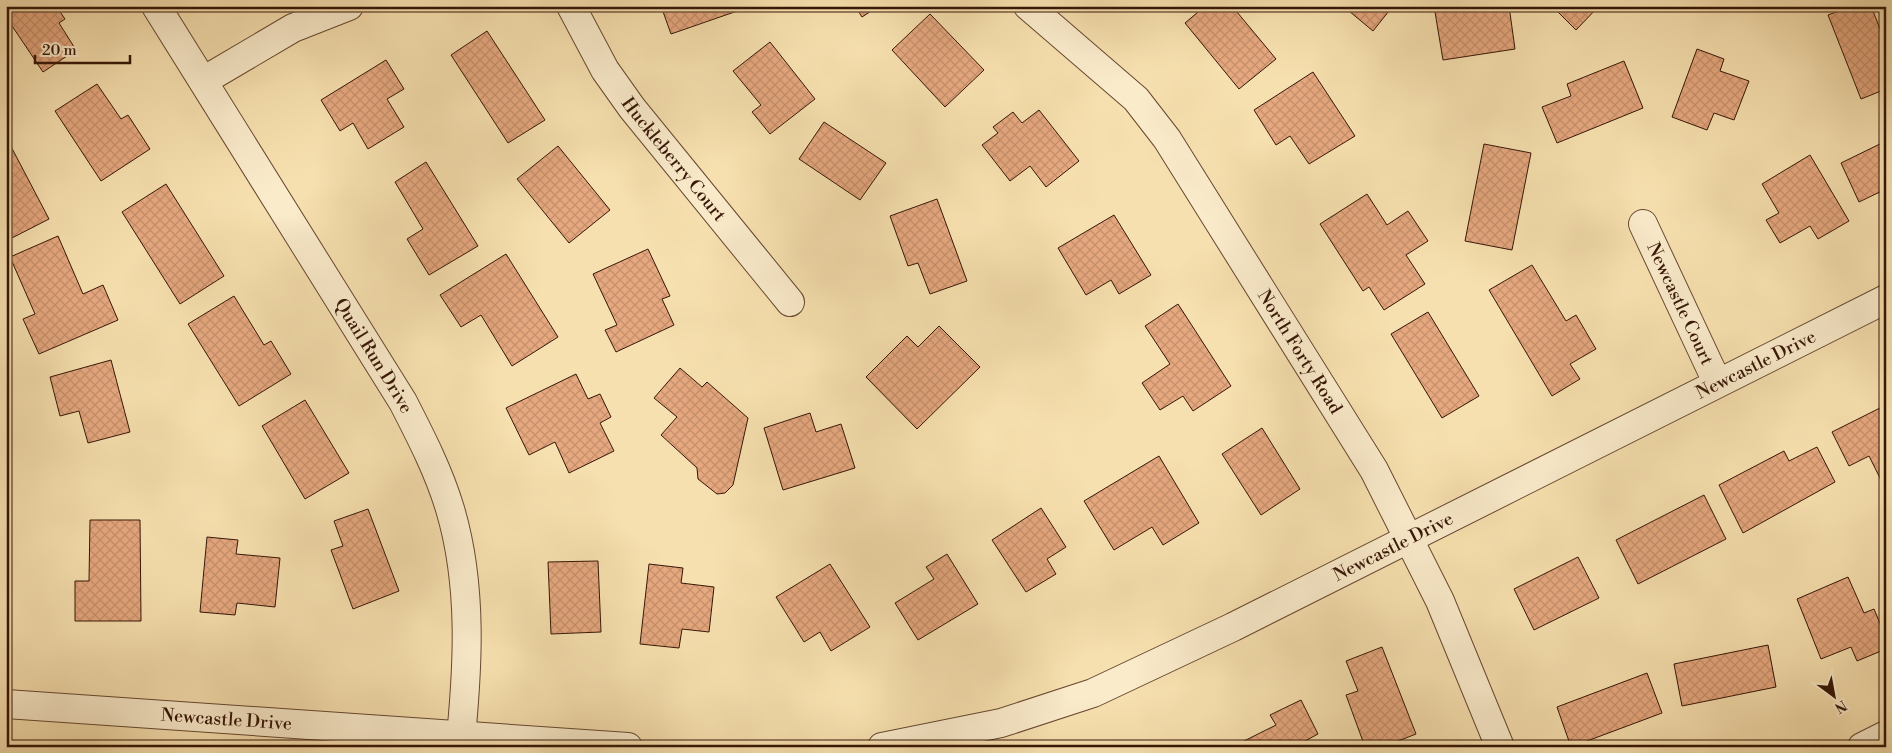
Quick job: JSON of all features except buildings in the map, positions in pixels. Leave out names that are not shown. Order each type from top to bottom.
[{"type":"street","name":"Quail Run Drive","points":[[156,6],[403,402],[430,454],[450,509],[463,564],[468,619],[461,742]]},
{"type":"street","points":[[203,81],[293,28],[349,6]]},
{"type":"street","name":"Huckleberry Court","points":[[571,6],[605,70],[632,108],[790,302]]},
{"type":"street","name":"North Forty Road","points":[[1028,6],[1136,99],[1167,139],[1374,470],[1410,537],[1440,601],[1500,747]]},
{"type":"street","name":"Newcastle Court","points":[[1643,224],[1717,382]]},
{"type":"street","name":"Newcastle Drive","points":[[882,747],[1001,724],[1092,693],[1233,627],[1717,382],[1886,299]]},
{"type":"street","name":"Newcastle Drive","points":[[6,704],[461,742],[628,747]]},
{"type":"street","points":[[1862,747],[1886,736]]}]
